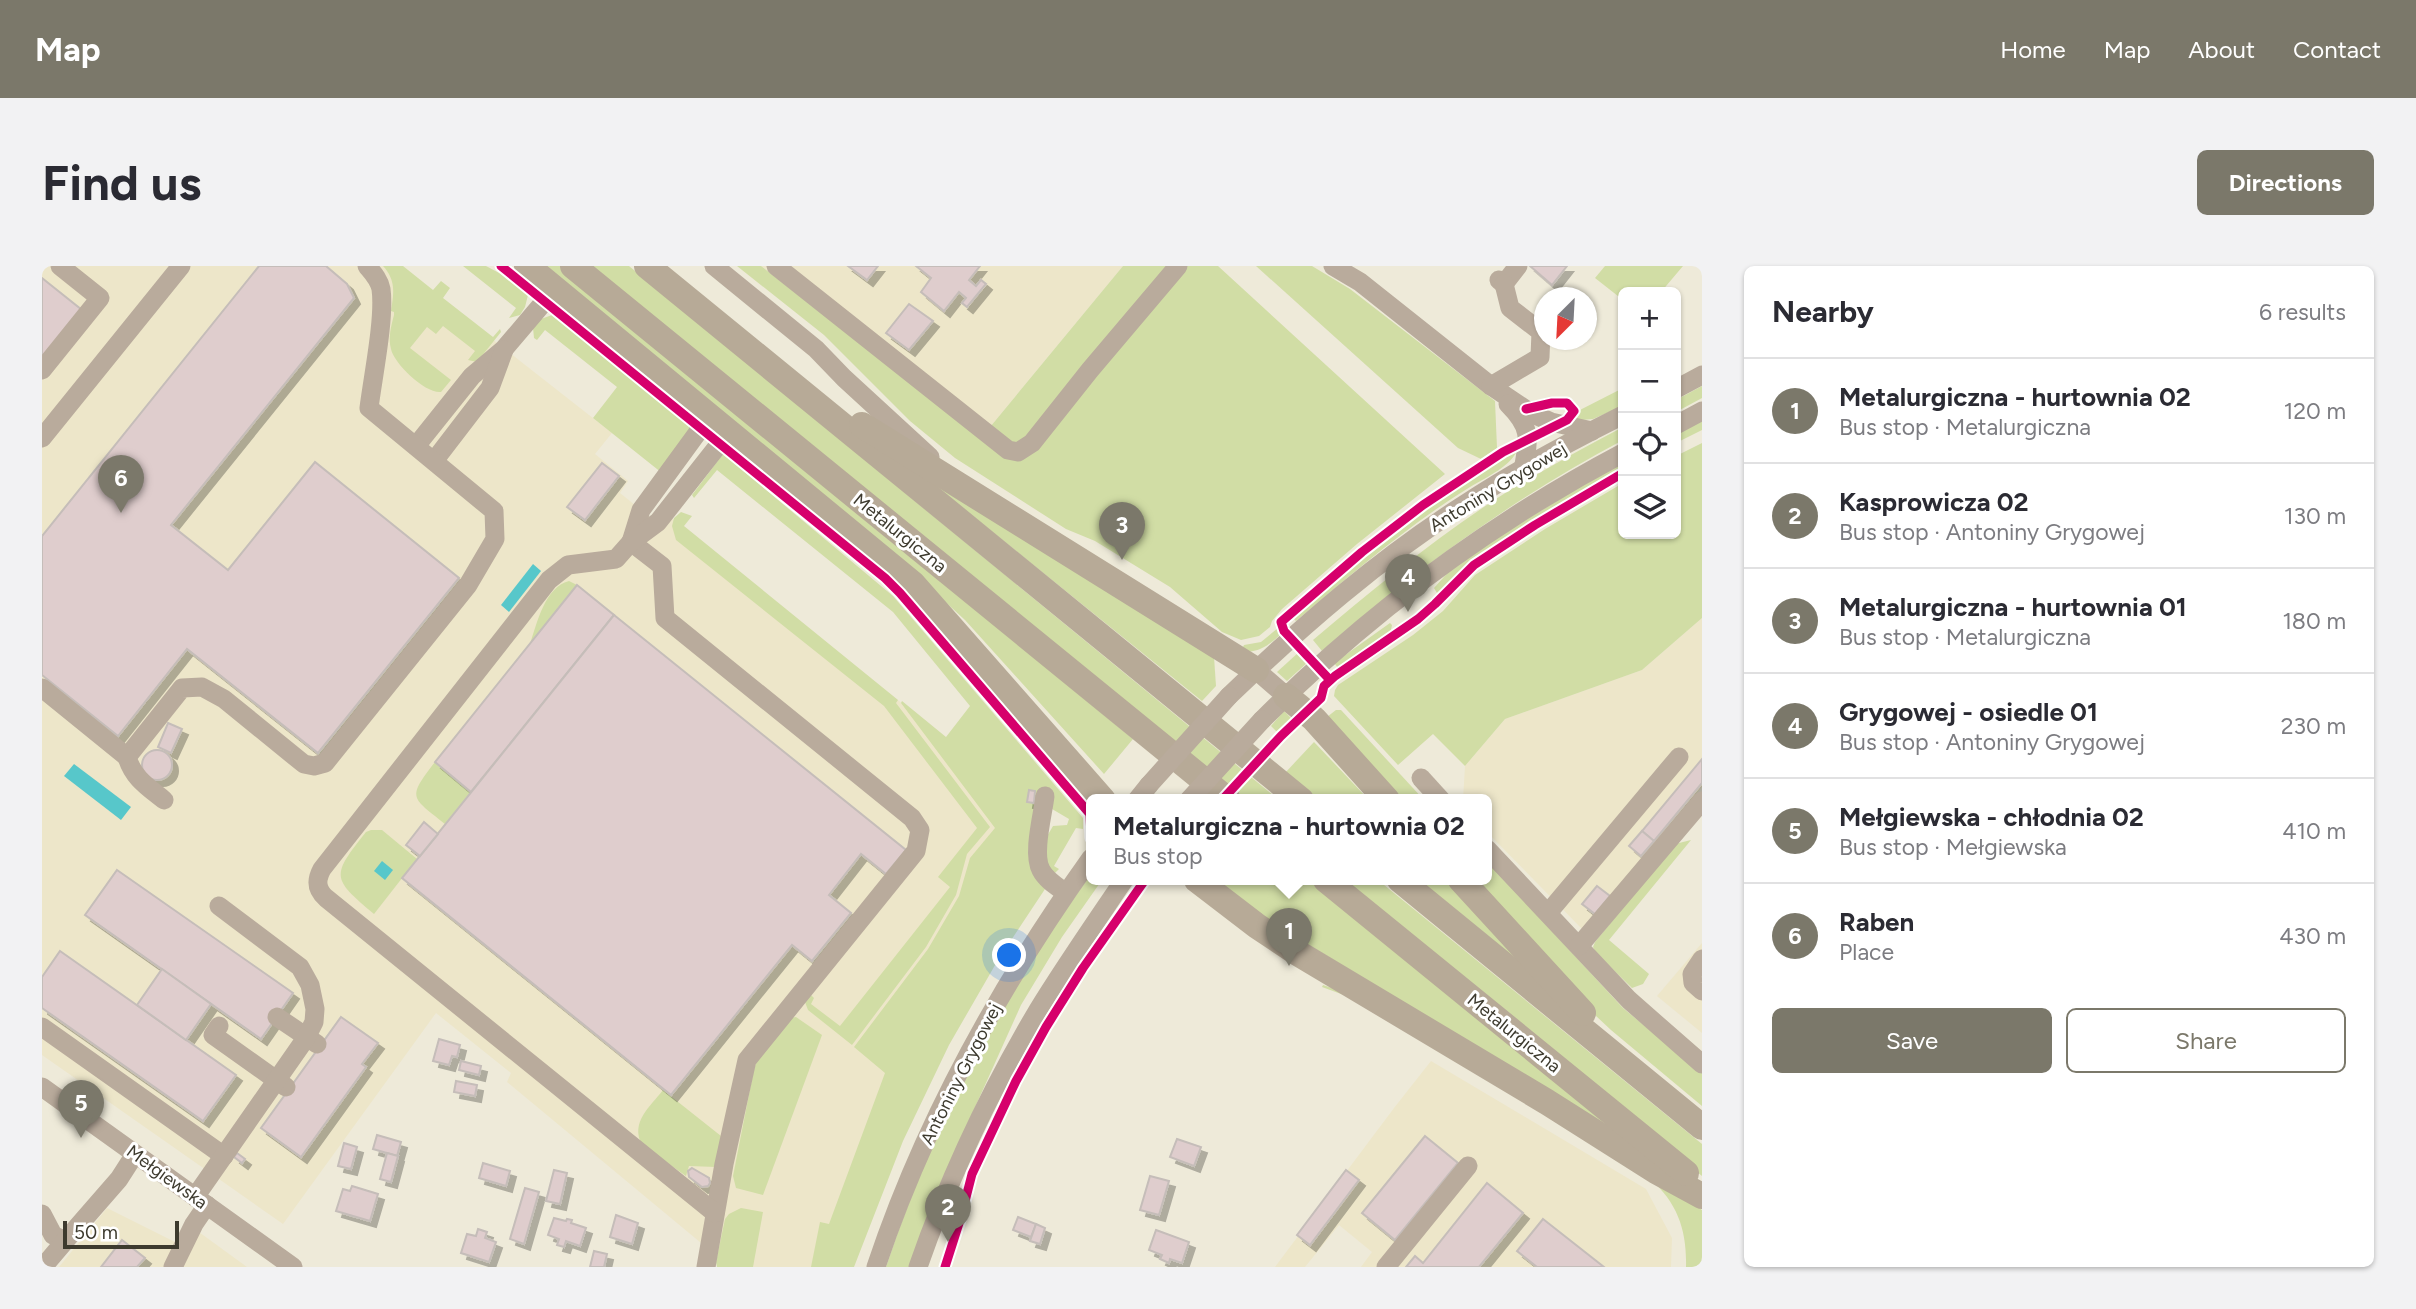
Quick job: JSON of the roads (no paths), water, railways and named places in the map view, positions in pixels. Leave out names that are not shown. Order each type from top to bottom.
[{"type":"main road","points":[[527,266],[914,584],[1098,794]]},
{"type":"main road","name":"Metalurgiczna","points":[[573,266],[1221,794]]},
{"type":"main road","points":[[647,266],[1294,794]]},
{"type":"main road","points":[[791,383],[896,445],[1256,670]]},
{"type":"main road","points":[[1286,696],[1314,719],[1382,794]]},
{"type":"main road","points":[[1204,885],[1296,952],[1547,1102],[1656,1171],[1702,1196]]},
{"type":"main road","name":"Metalurgiczna","points":[[1332,885],[1702,1186]]},
{"type":"main road","points":[[1406,885],[1702,1127]]},
{"type":"main road","points":[[1466,885],[1640,1077]]},
{"type":"street","points":[[42,370],[100,298],[60,266]]},
{"type":"street","points":[[42,438],[181,266]]},
{"type":"street","points":[[127,757],[182,688],[202,687],[224,699],[280,749],[304,764],[314,766],[325,763],[468,585],[495,539],[494,511],[369,408],[381,288],[367,266]]},
{"type":"street","points":[[714,266],[816,349],[922,450],[982,500]]},
{"type":"street","points":[[776,266],[1008,450],[1018,452],[1032,443],[1178,266]]},
{"type":"street","points":[[1333,266],[1360,282],[1491,386],[1531,413],[1551,422],[1592,431]]},
{"type":"street","points":[[1491,386],[1540,357],[1541,332],[1510,308],[1502,282],[1518,266]]},
{"type":"street","points":[[416,446],[472,376],[504,349],[555,289]]},
{"type":"street","points":[[435,461],[490,388],[504,349]]},
{"type":"street","points":[[1681,386],[1702,375]]},
{"type":"street","points":[[1491,386],[1521,416],[1526,426],[1527,450],[1523,470]]},
{"type":"street","points":[[631,542],[641,510],[698,432],[701,409]]},
{"type":"street","points":[[1681,422],[1702,411]]},
{"type":"street","name":"Antoniny Grygowej","points":[[1143,792],[1229,696],[1339,597],[1464,505],[1618,418]]},
{"type":"street","points":[[715,1213],[326,898],[320,892],[317,878],[549,580],[568,565],[616,559],[631,542],[658,522],[717,447],[738,440]]},
{"type":"street","name":"Antoniny Grygowej","points":[[1194,794],[1262,720],[1355,633],[1441,566],[1529,506],[1618,456]]},
{"type":"street","points":[[631,542],[662,566],[665,618],[912,818],[920,830],[916,851],[747,1060],[706,1267]]},
{"type":"street","points":[[1256,670],[1286,696]]},
{"type":"street","points":[[42,688],[127,757],[131,770],[138,779],[164,800]]},
{"type":"street","points":[[1548,914],[1679,757]]},
{"type":"street","points":[[1421,778],[1436,794]]},
{"type":"street","points":[[1045,796],[1037,857],[1040,869],[1047,878],[1066,893]]},
{"type":"street","points":[[1578,946],[1702,801]]},
{"type":"street","points":[[1492,854],[1629,1000],[1702,1064]]},
{"type":"street","name":"Antoniny Grygowej","points":[[876,1267],[906,1189],[951,1088],[1001,995],[1086,865]]},
{"type":"street","points":[[918,1267],[952,1182],[1009,1062],[1052,989],[1121,885]]},
{"type":"street","points":[[173,1267],[194,1224],[201,1201],[224,1156],[282,1085],[312,1041],[315,1009],[310,985],[300,967],[219,906]]},
{"type":"street","points":[[1702,959],[1692,974],[1693,983],[1702,991]]},
{"type":"street","points":[[277,1017],[312,1041]]},
{"type":"street","points":[[219,1026],[213,1035],[282,1085]]},
{"type":"street","points":[[42,1027],[224,1156]]},
{"type":"street","name":"Mełgiewska","points":[[42,1087],[293,1267]]},
{"type":"street","points":[[43,1267],[119,1179],[135,1154]]},
{"type":"street","points":[[1386,1267],[1468,1166]]},
{"type":"street","points":[[42,1214],[53,1235],[65,1241]]},
{"type":"water","points":[[533,564],[541,571],[509,612],[501,605]]},
{"type":"water","points":[[74,764],[131,807],[121,820],[64,776]]},
{"type":"water","points":[[382,861],[393,870],[385,880],[374,871]]},
{"type":"place","name":"Raben","points":[[121,513]]},
{"type":"place","name":"Metalurgiczna - hurtownia 01","points":[[1122,560]]},
{"type":"place","name":"Grygowej - osiedle 01","points":[[1408,612]]},
{"type":"place","name":"Metalurgiczna - hurtownia 02","points":[[1289,966]]},
{"type":"place","name":"Mełgiewska - chłodnia 02","points":[[81,1138]]},
{"type":"place","name":"Kasprowicza 02","points":[[948,1242]]}]
